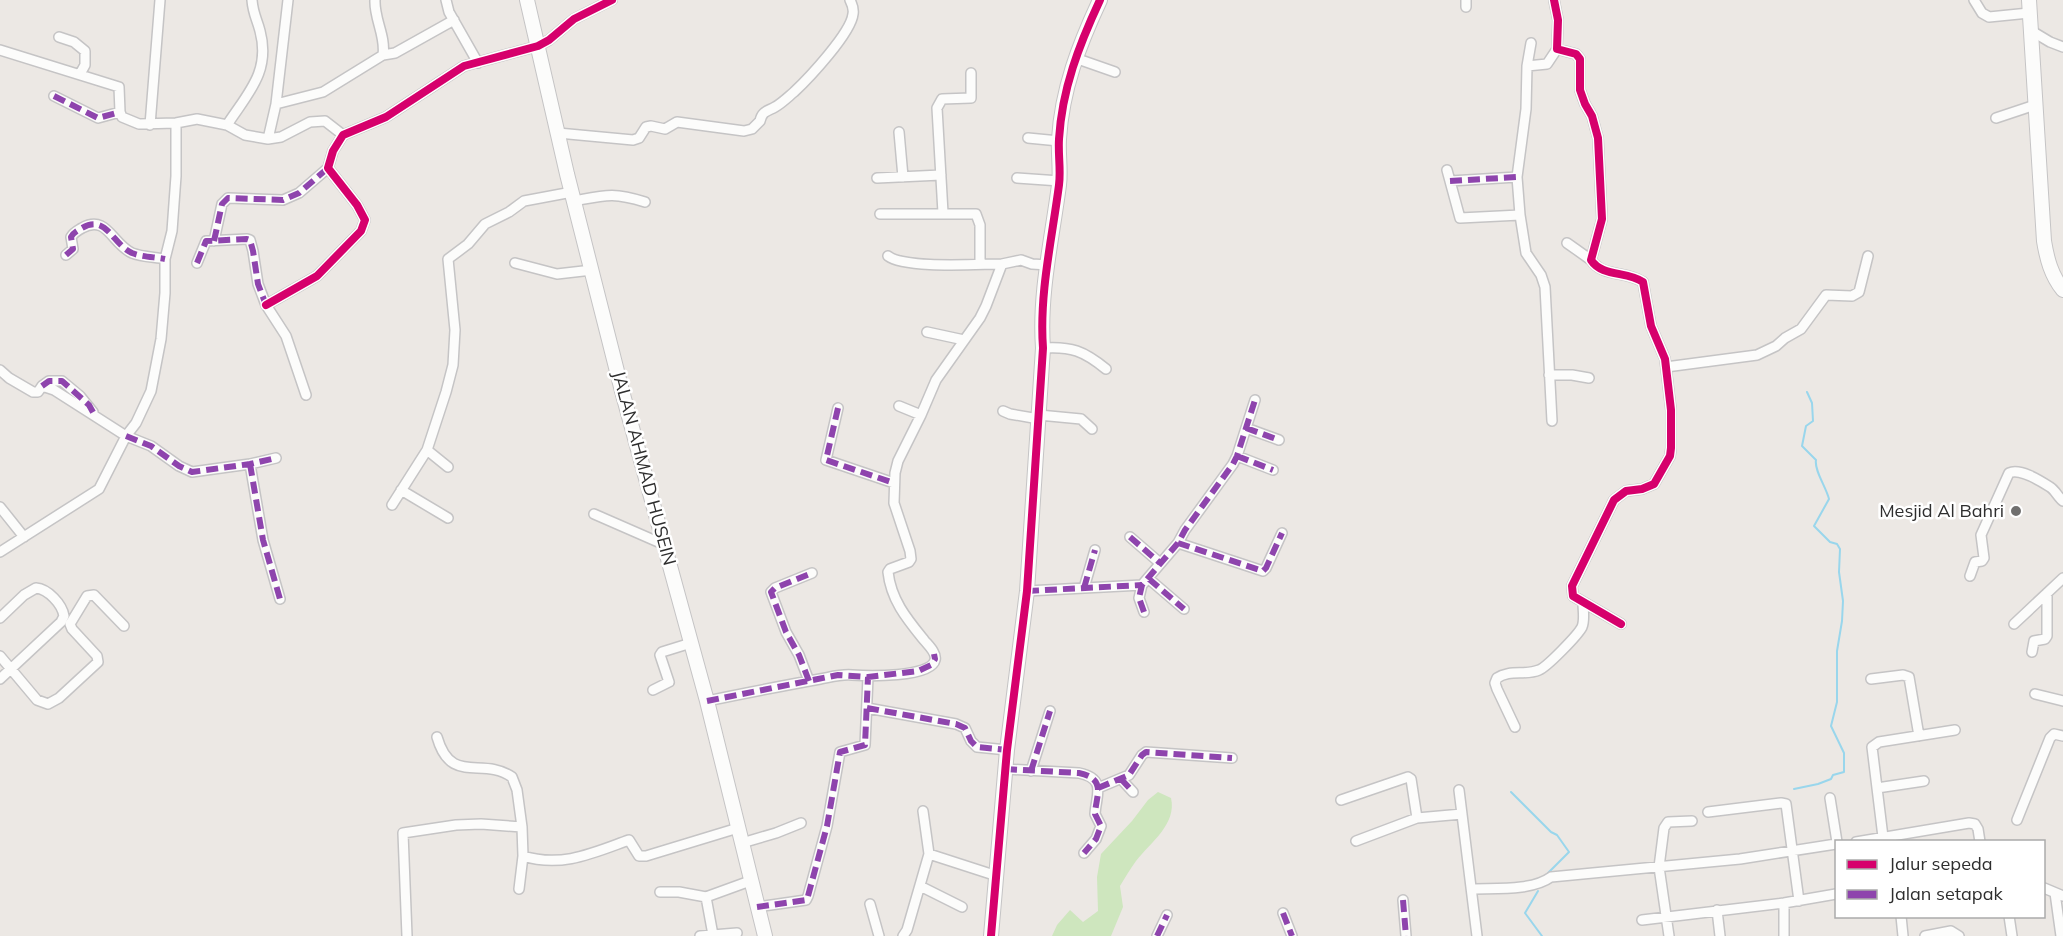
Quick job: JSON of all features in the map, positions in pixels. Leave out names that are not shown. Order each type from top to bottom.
[{"type":"street","points":[[150,125],[160,0]]},
{"type":"street","points":[[227,125],[259,77],[263,54],[260,32],[253,14],[252,0]]},
{"type":"street","points":[[268,139],[276,104],[288,0]]},
{"type":"street","points":[[375,0],[385,46],[383,55]]},
{"type":"street","points":[[446,0],[454,20],[478,63]]},
{"type":"street","name":"JALAN AHMAD HUSEIN","points":[[527,0],[628,414],[707,701],[765,936]]},
{"type":"street","points":[[214,241],[222,204],[228,198],[283,200],[299,193],[328,168],[333,151],[344,135],[386,117],[464,66],[538,46],[549,40],[574,19],[612,0]]},
{"type":"street","points":[[558,133],[634,140],[639,138],[646,127],[665,129],[677,122],[744,131],[752,129],[760,122],[760,117],[766,110],[774,108],[795,91],[820,65],[851,21],[853,14],[850,0]]},
{"type":"street","points":[[991,936],[1005,769],[1027,591],[1043,348],[1042,308],[1060,182],[1059,141],[1064,95],[1075,58],[1100,0]]},
{"type":"street","points":[[1527,66],[1546,64],[1557,49],[1558,20],[1554,0]]},
{"type":"street","points":[[1974,0],[1982,13],[1989,17],[2010,16],[2029,7],[2044,241],[2047,259],[2060,283]]},
{"type":"street","points":[[276,104],[323,92],[383,55],[395,53],[454,20]]},
{"type":"street","points":[[2030,30],[2049,42],[2063,47]]},
{"type":"street","points":[[59,37],[74,42],[85,51],[85,65],[80,74]]},
{"type":"street","points":[[1531,43],[1527,66],[1526,109],[1517,177],[1526,253],[1541,275],[1545,287],[1552,421]]},
{"type":"street","points":[[1557,49],[1574,53],[1580,59],[1580,90],[1592,116],[1598,138],[1602,219],[1591,260]]},
{"type":"street","points":[[0,50],[119,87],[120,112],[122,117],[129,121],[150,125],[176,123],[197,118],[227,125],[245,135],[268,139],[281,137],[318,120],[326,120],[344,135]]},
{"type":"street","points":[[1075,58],[1115,72]]},
{"type":"street","points":[[943,213],[937,108],[942,99],[971,98],[971,73]]},
{"type":"street","points":[[54,96],[98,118],[120,112]]},
{"type":"street","points":[[1996,118],[2035,105]]},
{"type":"street","points":[[0,552],[99,489],[151,391],[161,339],[165,259],[172,231],[176,123]]},
{"type":"street","points":[[899,132],[903,177]]},
{"type":"street","points":[[1028,138],[1059,141]]},
{"type":"street","points":[[266,305],[317,276],[361,231],[364,220],[361,213],[328,168]]},
{"type":"street","points":[[1447,170],[1461,219],[1520,215]]},
{"type":"street","points":[[877,178],[941,175]]},
{"type":"street","points":[[1450,181],[1517,177]]},
{"type":"street","points":[[1017,178],[1060,182]]},
{"type":"street","points":[[392,505],[427,450],[453,365],[455,330],[448,259],[468,243],[485,224],[509,212],[524,201],[620,194],[645,202]]},
{"type":"street","points":[[880,214],[972,213],[978,216],[980,225],[980,264]]},
{"type":"street","points":[[66,255],[73,249],[71,237],[74,233],[94,223],[102,225],[121,247],[131,252],[165,259]]},
{"type":"street","points":[[197,263],[205,242],[250,240],[258,284],[266,305],[286,336],[306,394]]},
{"type":"street","points":[[1568,243],[1603,270],[1635,277],[1642,282],[1651,326],[1665,359],[1671,410],[1670,456],[1654,484],[1642,489],[1626,491],[1614,500],[1572,586],[1573,596],[1621,624]]},
{"type":"street","points":[[888,256],[895,261],[940,264],[1002,264],[1021,260],[1048,265]]},
{"type":"street","points":[[1666,367],[1757,355],[1776,346],[1801,329],[1826,295],[1852,296],[1859,292],[1868,256]]},
{"type":"street","points":[[515,263],[556,274],[592,270]]},
{"type":"street","points":[[707,701],[838,675],[868,677],[918,671],[931,665],[935,659],[931,648],[903,614],[889,582],[888,572],[911,559],[910,550],[895,510],[894,483],[898,461],[936,380],[986,306],[1002,264]]},
{"type":"street","points":[[927,332],[964,340]]},
{"type":"street","points":[[1043,348],[1063,347],[1078,351],[1106,369]]},
{"type":"street","points":[[0,370],[33,392],[38,392],[42,386],[54,390],[126,436],[151,446],[179,466],[192,472],[276,458]]},
{"type":"street","points":[[1549,375],[1589,378]]},
{"type":"street","points":[[1144,612],[1139,598],[1146,582],[1178,543],[1237,456],[1255,400]]},
{"type":"street","points":[[899,406],[921,414]]},
{"type":"street","points":[[838,408],[826,460],[894,483]]},
{"type":"street","points":[[1003,411],[1010,414],[1039,417],[1081,419],[1092,429]]},
{"type":"street","points":[[1246,428],[1279,440]]},
{"type":"street","points":[[427,450],[448,466]]},
{"type":"street","points":[[1237,456],[1273,470]]},
{"type":"street","points":[[250,464],[263,540],[280,598]]},
{"type":"street","points":[[1970,576],[1975,562],[1982,561],[1984,558],[1981,535],[2008,473],[2018,471],[2037,480],[2051,488],[2063,501]]},
{"type":"street","points":[[401,490],[448,518]]},
{"type":"street","points":[[0,507],[24,537]]},
{"type":"street","points":[[594,514],[665,544]]},
{"type":"street","points":[[1178,543],[1263,571],[1282,532]]},
{"type":"street","points":[[1130,537],[1160,563]]},
{"type":"street","points":[[1084,588],[1095,550]]},
{"type":"street","points":[[809,681],[799,655],[786,632],[771,592],[775,588],[812,573]]},
{"type":"street","points":[[2013,624],[2063,578]]},
{"type":"street","points":[[1027,591],[1146,582],[1184,609]]},
{"type":"street","points":[[0,618],[24,595],[36,588],[44,590],[63,612],[61,622],[0,679]]},
{"type":"street","points":[[2032,652],[2034,641],[2045,639],[2047,636],[2047,593]]},
{"type":"street","points":[[0,656],[37,700],[48,704],[98,662],[97,656],[70,627],[70,621],[87,596],[94,595],[124,626]]},
{"type":"street","points":[[1515,727],[1497,688],[1497,678],[1507,673],[1537,671],[1545,666],[1581,629],[1584,620],[1583,603]]},
{"type":"street","points":[[653,690],[670,680],[661,657],[662,652],[691,643]]},
{"type":"street","points":[[1871,679],[1903,675],[1909,677],[1919,736]]},
{"type":"street","points":[[757,907],[806,900],[827,826],[839,756],[843,750],[865,745],[868,677]]},
{"type":"street","points":[[2035,694],[2063,701]]},
{"type":"street","points":[[867,708],[956,724],[965,728],[971,741],[977,747],[1007,750]]},
{"type":"street","points":[[1031,771],[1050,711]]},
{"type":"street","points":[[1884,837],[1872,751],[1874,744],[1955,730]]},
{"type":"street","points":[[2017,820],[2050,738],[2054,734],[2063,736]]},
{"type":"street","points":[[437,737],[442,753],[451,763],[493,770],[512,777],[517,790],[522,827],[523,856],[519,889]]},
{"type":"street","points":[[1098,788],[1129,775],[1146,752],[1232,758]]},
{"type":"street","points":[[1005,769],[1088,775],[1095,781],[1099,800],[1095,812],[1100,822],[1100,832],[1084,853]]},
{"type":"street","points":[[1341,800],[1408,777],[1411,779],[1418,818]]},
{"type":"street","points":[[1121,779],[1133,792]]},
{"type":"street","points":[[1877,788],[1924,781]]},
{"type":"street","points":[[1459,790],[1477,936]]},
{"type":"street","points":[[1830,798],[1837,840]]},
{"type":"street","points":[[1708,812],[1784,803],[1789,816],[1799,901]]},
{"type":"street","points":[[903,936],[929,854],[923,811]]},
{"type":"street","points":[[1356,841],[1418,818],[1462,814]]},
{"type":"street","points":[[1669,936],[1659,867],[1665,824],[1673,821],[1692,821]]},
{"type":"street","points":[[742,843],[801,823]]},
{"type":"street","points":[[1867,840],[1969,823],[1975,824],[1980,840]]},
{"type":"street","points":[[407,936],[403,833],[456,825],[522,827]]},
{"type":"street","points":[[523,856],[543,862],[557,861],[595,853],[629,840],[639,856],[738,828]]},
{"type":"street","points":[[1472,889],[1528,886],[1543,884],[1551,877],[1740,859],[1835,843]]},
{"type":"street","points":[[929,854],[997,876]]},
{"type":"street","points":[[660,892],[679,892],[706,897],[750,881]]},
{"type":"street","points":[[920,886],[962,907]]},
{"type":"street","points":[[2045,889],[2059,895],[2061,936]]},
{"type":"street","points":[[1642,920],[1799,901],[1835,894]]},
{"type":"street","points":[[706,897],[713,935]]},
{"type":"street","points":[[1402,900],[1406,936]]},
{"type":"street","points":[[1784,903],[1784,936]]},
{"type":"street","points":[[870,904],[879,936]]},
{"type":"street","points":[[1717,910],[1720,936]]},
{"type":"street","points":[[1283,913],[1292,936]]},
{"type":"street","points":[[1157,936],[1167,915]]},
{"type":"street","points":[[1901,918],[1903,936]]},
{"type":"street","points":[[2008,918],[2012,936]]},
{"type":"street","points":[[1925,936],[1952,931],[1959,936]]},
{"type":"street","points":[[700,936],[737,933]]},
{"type":"green space","points":[[1158,792],[1171,798],[1170,816],[1167,824],[1136,861],[1120,886],[1123,907],[1111,936],[1052,936],[1057,925],[1070,910],[1083,922],[1098,911],[1097,877],[1101,854],[1148,800]]},
{"type":"waterway","points":[[1794,789],[1818,784],[1831,779],[1833,775],[1844,772],[1844,753],[1831,726],[1837,702],[1837,651],[1842,621],[1840,549],[1814,526],[1829,499],[1817,469],[1816,460],[1802,446],[1806,426],[1813,421],[1812,403],[1807,392]]},
{"type":"waterway","points":[[1511,792],[1551,832],[1557,835],[1569,852],[1548,873]]},
{"type":"waterway","points":[[1538,891],[1525,913],[1542,936]]},
{"type":"marked path","points":[[54,96],[98,118],[120,112]]},
{"type":"marked path","points":[[214,241],[222,204],[228,198],[283,200],[299,193],[328,168]]},
{"type":"marked path","points":[[1450,181],[1517,177]]},
{"type":"marked path","points":[[66,255],[73,249],[71,237],[74,233],[82,228],[98,225],[104,227],[125,249],[132,253],[165,259]]},
{"type":"marked path","points":[[197,263],[206,241],[250,240],[258,284],[266,305]]},
{"type":"marked path","points":[[42,386],[49,381],[62,381],[89,405],[94,414]]},
{"type":"marked path","points":[[1144,612],[1139,598],[1142,585],[1178,543],[1233,464],[1255,400]]},
{"type":"marked path","points":[[838,408],[826,460],[894,483]]},
{"type":"marked path","points":[[1246,428],[1279,440]]},
{"type":"marked path","points":[[126,436],[151,446],[179,466],[192,472],[276,458]]},
{"type":"marked path","points":[[1237,456],[1273,470]]},
{"type":"marked path","points":[[250,464],[263,540],[280,599]]},
{"type":"marked path","points":[[1178,543],[1263,571],[1282,533]]},
{"type":"marked path","points":[[1130,537],[1160,563]]},
{"type":"marked path","points":[[1084,588],[1095,550]]},
{"type":"marked path","points":[[809,681],[799,655],[786,632],[771,592],[775,588],[812,573]]},
{"type":"marked path","points":[[1149,579],[1184,609]]},
{"type":"marked path","points":[[1027,591],[1142,585]]},
{"type":"marked path","points":[[707,701],[838,675],[868,677],[918,671],[931,665],[935,659],[934,654]]},
{"type":"marked path","points":[[757,907],[806,900],[808,896],[827,826],[840,752],[865,745],[868,677]]},
{"type":"marked path","points":[[867,708],[956,724],[965,728],[971,741],[977,747],[1007,750]]},
{"type":"marked path","points":[[1031,771],[1050,711]]},
{"type":"marked path","points":[[1098,788],[1129,775],[1146,752],[1232,758]]},
{"type":"marked path","points":[[1005,769],[1079,773],[1093,779],[1098,789],[1095,814],[1101,826],[1096,839],[1084,853]]},
{"type":"marked path","points":[[1121,779],[1133,792]]},
{"type":"marked path","points":[[1403,900],[1406,936]]},
{"type":"marked path","points":[[1283,913],[1292,936]]},
{"type":"marked path","points":[[1157,936],[1167,915]]},
{"type":"cycle path","points":[[266,305],[317,276],[361,231],[365,220],[357,205],[328,168],[333,151],[343,135],[386,117],[464,66],[538,46],[549,40],[574,19],[612,0]]},
{"type":"cycle path","points":[[991,936],[1007,750],[1027,591],[1043,348],[1043,307],[1059,185],[1061,121],[1073,68],[1100,0]]},
{"type":"cycle path","points":[[1554,0],[1558,20],[1557,49],[1576,54],[1580,59],[1580,90],[1592,116],[1598,138],[1602,219],[1591,260],[1608,272],[1630,276],[1643,282],[1651,326],[1665,359],[1671,410],[1670,456],[1654,484],[1642,489],[1626,491],[1614,500],[1572,586],[1573,596],[1621,624]]},
{"type":"place","name":"Mesjid Al Bahri","points":[[2016,511]]}]
